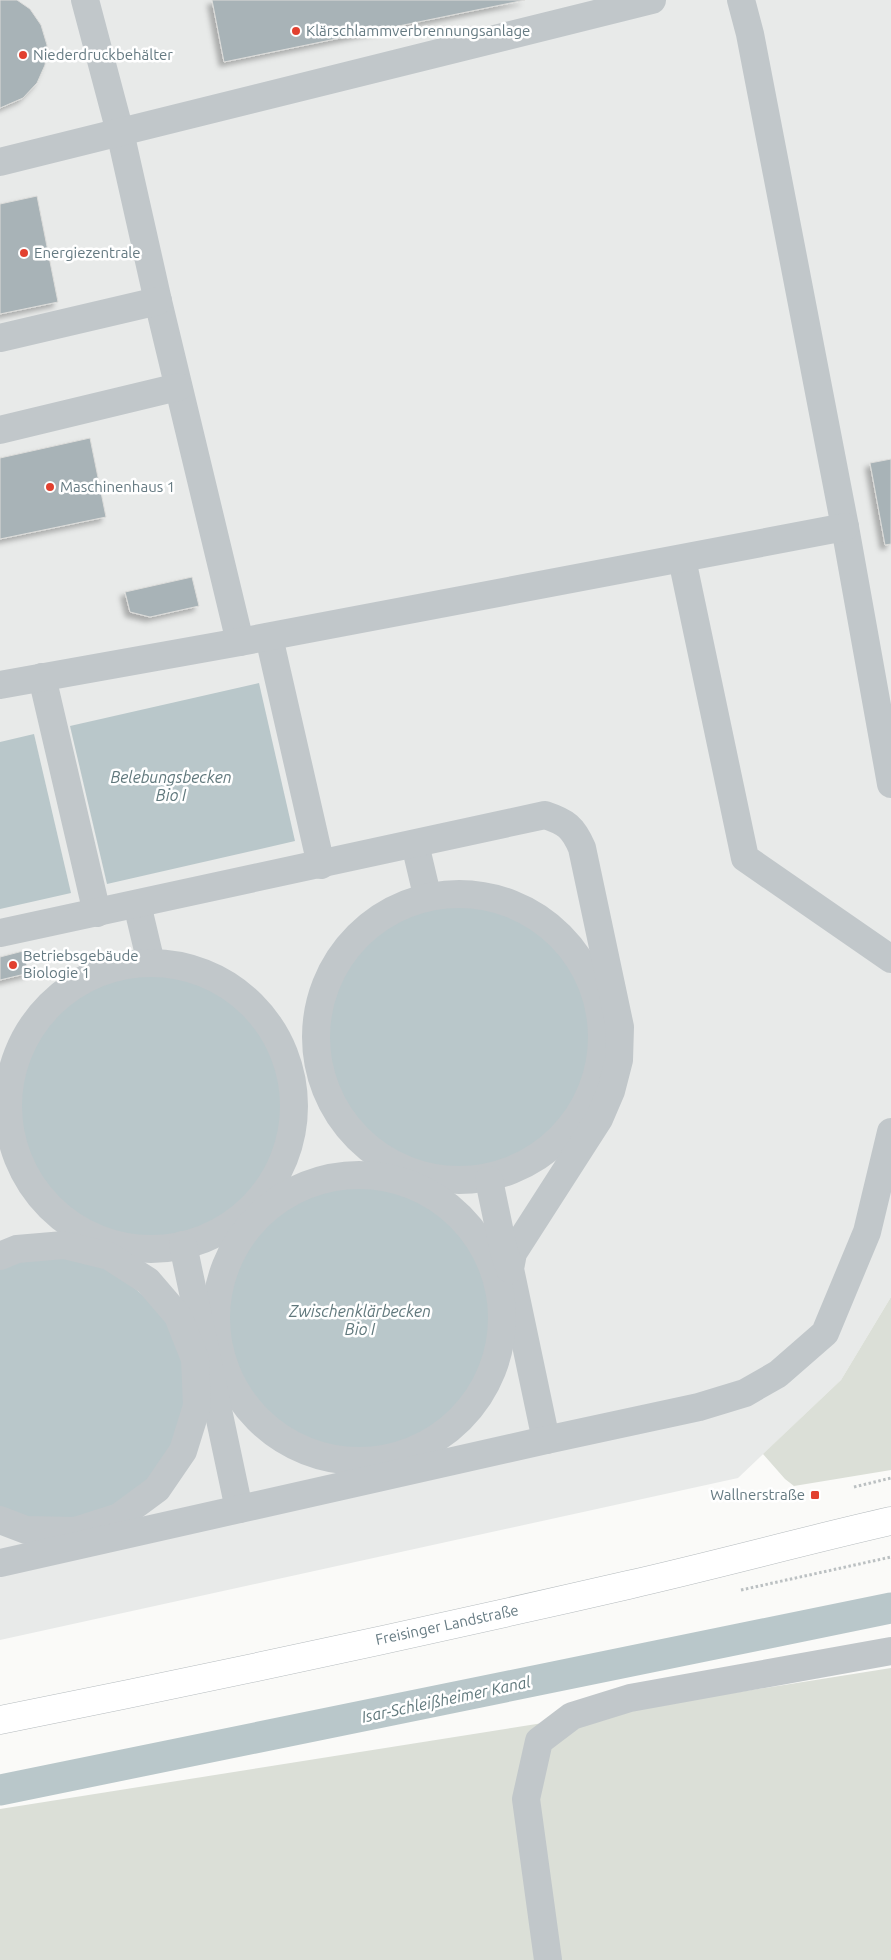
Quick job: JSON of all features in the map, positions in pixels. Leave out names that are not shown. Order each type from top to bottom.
[{"type":"main road","name":"Freisinger Landstraße","points":[[0,1720],[526,1608],[631,1584],[813,1538],[891,1521]]},
{"type":"lane","points":[[84,0],[120,132],[178,387],[240,642]]},
{"type":"lane","points":[[0,162],[652,0]]},
{"type":"lane","points":[[741,0],[754,52],[845,527],[891,784]]},
{"type":"lane","points":[[0,338],[158,301]]},
{"type":"lane","points":[[0,430],[178,387]]},
{"type":"lane","points":[[0,684],[240,642],[845,527]]},
{"type":"lane","points":[[682,559],[745,858],[891,959]]},
{"type":"lane","points":[[269,636],[321,865]]},
{"type":"lane","points":[[42,677],[97,913]]},
{"type":"lane","points":[[0,933],[545,815],[563,820],[577,835],[582,848],[600,1008],[601,1058],[587,1103],[560,1138],[524,1167],[489,1180],[482,1182],[434,1182],[358,1172],[327,1176],[310,1182],[216,1235],[172,1249],[104,1248],[64,1245],[18,1249],[0,1256]]},
{"type":"lane","points":[[415,844],[427,895]]},
{"type":"lane","points":[[85,1536],[120,1517],[157,1489],[183,1451],[208,1356],[217,1333],[218,1288],[237,1242],[280,1169],[293,1124],[292,1078],[275,1034],[245,998],[206,974],[161,963],[151,963],[114,967],[72,985],[36,1018],[13,1061],[7,1110],[6,1138],[41,1199],[78,1231],[104,1248],[109,1256],[148,1281],[178,1316],[208,1356],[227,1378],[254,1417],[293,1448],[334,1462],[383,1462],[398,1466],[425,1448],[461,1419],[487,1384],[502,1339],[508,1281],[514,1253],[599,1119],[611,1091],[619,1060],[620,1027],[593,958],[549,923],[505,899],[458,892],[427,895],[410,901],[368,925],[336,962],[318,1008],[317,1052],[327,1097],[353,1136],[392,1168],[449,1204],[482,1242],[508,1281]]},
{"type":"lane","points":[[136,904],[151,963]]},
{"type":"lane","points":[[286,1064],[318,1058]]},
{"type":"lane","points":[[0,1563],[85,1536],[239,1509],[398,1466],[546,1440],[700,1407],[745,1393],[778,1374],[825,1333],[867,1232],[891,1132]]},
{"type":"lane","points":[[489,1180],[508,1281],[546,1440]]},
{"type":"lane","points":[[183,1245],[239,1509]]},
{"type":"lane","points":[[0,1520],[26,1530],[75,1531],[85,1536]]},
{"type":"lane","points":[[548,1960],[526,1799],[539,1741],[572,1716],[630,1698],[891,1652]]},
{"type":"path","points":[[854,1487],[891,1478]]},
{"type":"shaded area","points":[[0,0],[891,0],[891,1297],[841,1380],[738,1478],[0,1640]]},
{"type":"shaded area","points":[[891,1297],[891,1470],[794,1486],[785,1479],[763,1454],[841,1380]]},
{"type":"shaded area","points":[[891,1668],[891,1960],[0,1960],[0,1809]]},
{"type":"water","name":"Belebungsbecken Bio I","points":[[259,683],[295,841],[107,884],[70,726]]},
{"type":"water","points":[[34,734],[71,893],[0,909],[0,742]]},
{"type":"water","points":[[446,898],[472,898],[486,900],[511,908],[535,921],[555,938],[572,958],[585,982],[593,1007],[595,1034],[593,1061],[585,1086],[572,1110],[555,1130],[535,1147],[511,1160],[486,1168],[446,1170],[419,1164],[395,1154],[373,1139],[354,1120],[339,1098],[329,1074],[323,1047],[323,1021],[329,994],[339,970],[354,948],[373,929],[395,914],[419,904]]},
{"type":"water","points":[[140,968],[166,968],[180,970],[205,978],[229,991],[249,1008],[266,1028],[279,1052],[287,1077],[289,1104],[287,1131],[279,1156],[266,1180],[249,1200],[229,1217],[205,1230],[180,1238],[140,1240],[113,1234],[89,1224],[67,1209],[48,1190],[33,1168],[23,1144],[17,1117],[17,1091],[23,1064],[33,1040],[48,1018],[67,999],[89,984],[113,974]]},
{"type":"water","name":"Zwischenklärbecken Bio I","points":[[347,1183],[373,1183],[400,1188],[424,1199],[447,1214],[465,1232],[480,1255],[491,1279],[496,1306],[494,1346],[486,1371],[465,1406],[447,1424],[424,1439],[400,1450],[373,1455],[347,1455],[320,1450],[296,1439],[273,1424],[255,1406],[240,1383],[229,1359],[224,1332],[224,1306],[229,1279],[240,1255],[255,1232],[273,1214],[296,1199],[320,1188]]},
{"type":"water","points":[[6,1259],[100,1259],[171,1319],[188,1363],[189,1411],[150,1487],[73,1524],[0,1514],[0,1262]]},
{"type":"building","name":"Niederdruckbehälter","points":[[0,0],[17,0],[30,9],[41,25],[47,45],[45,65],[37,83],[23,98],[0,108]]},
{"type":"building","name":"Klärschlammverbrennungsanlage","points":[[212,0],[525,0],[224,62]]},
{"type":"building","name":"Energiezentrale","points":[[37,196],[58,302],[0,314],[0,204]]},
{"type":"building","name":"Maschinenhaus 1","points":[[90,438],[106,517],[0,539],[0,458]]},
{"type":"building","points":[[891,459],[891,544],[885,545],[870,463]]},
{"type":"building","points":[[192,577],[199,606],[150,617],[130,612],[125,592]]},
{"type":"building","name":"Betriebsgebäude Biologie 1","points":[[23,951],[29,973],[0,980],[0,957]]},
{"type":"waterway","name":"Isar-Schleißheimer Kanal","points":[[0,1790],[891,1608]]},
{"type":"place","name":"Klärschlammverbrennungsanlage","points":[[296,31]]},
{"type":"place","name":"Niederdruckbehälter","points":[[23,55]]},
{"type":"place","name":"Energiezentrale","points":[[24,253]]},
{"type":"place","name":"Maschinenhaus 1","points":[[50,487]]},
{"type":"place","name":"Betriebsgebäude Biologie 1","points":[[13,965]]},
{"type":"place","name":"Wallnerstraße","points":[[815,1495]]}]
